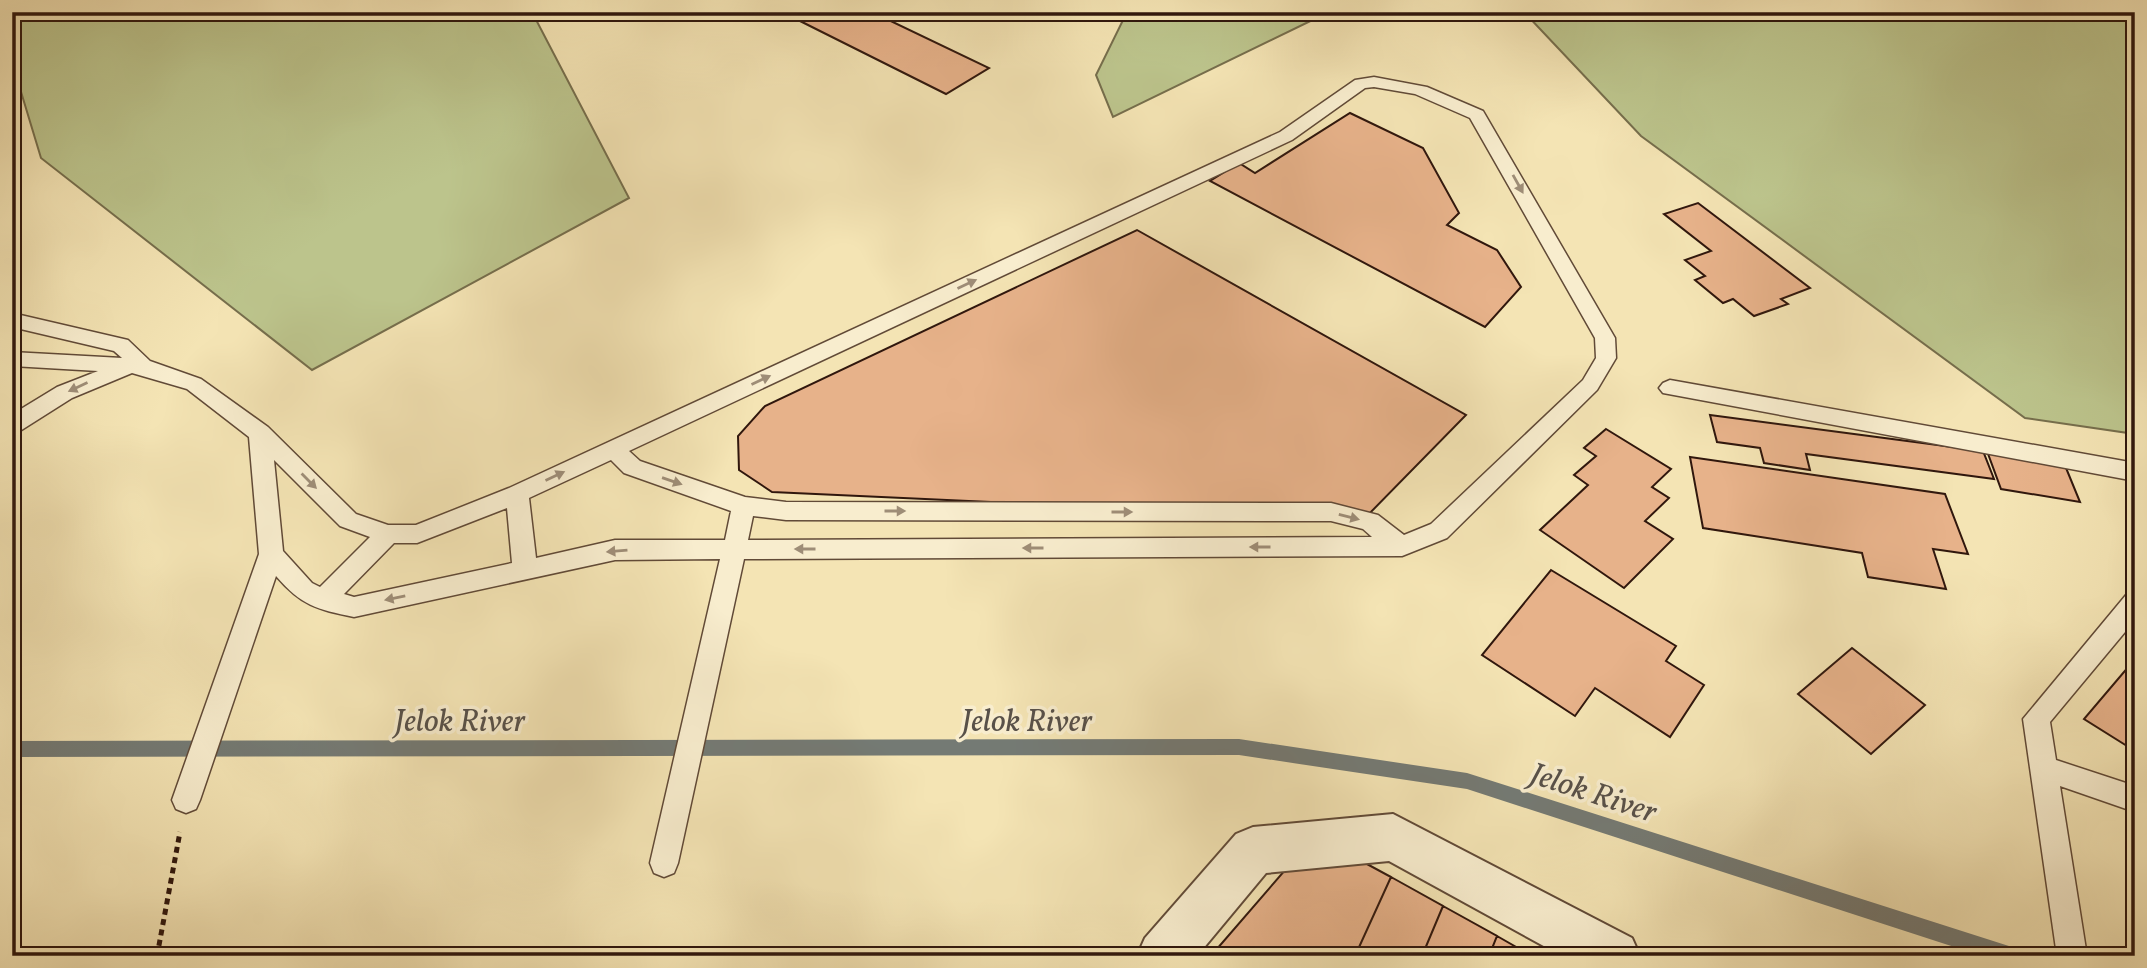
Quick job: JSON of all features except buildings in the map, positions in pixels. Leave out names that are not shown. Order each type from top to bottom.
[{"type":"street","points":[[1163,956],[1252,851],[1393,837],[1614,956]]},
{"type":"lane","points":[[12,359],[143,366],[194,384],[260,433],[348,520],[388,534],[416,534],[517,494],[1286,136],[1361,83],[1375,81],[1392,82],[1465,108],[1485,124],[1605,338],[1606,358],[1590,385],[1439,531],[1402,546],[615,550],[354,607],[323,600],[303,590],[271,554]]},
{"type":"lane","points":[[12,320],[121,345],[143,366]]},
{"type":"lane","points":[[12,428],[60,395],[95,378],[143,366]]},
{"type":"lane","points":[[1670,388],[2135,472]]},
{"type":"lane","points":[[186,800],[271,554],[260,433]]},
{"type":"lane","points":[[613,449],[632,467],[744,506],[800,511],[1331,512],[1370,522],[1402,546]]},
{"type":"lane","points":[[517,494],[525,570]]},
{"type":"lane","points":[[664,863],[744,506]]},
{"type":"lane","points":[[323,600],[388,534]]},
{"type":"lane","points":[[2072,956],[2036,719],[2135,602]]},
{"type":"lane","points":[[2043,768],[2135,799]]},
{"type":"path","points":[[158,956],[186,800]]},
{"type":"green space","points":[[12,12],[532,12],[629,198],[312,370],[41,158],[12,62]]},
{"type":"green space","points":[[1127,12],[1329,12],[1113,117],[1096,75]]},
{"type":"green space","points":[[1524,12],[2135,12],[2135,434],[2025,418],[1641,136]]},
{"type":"waterway","name":"Jelok River","points":[[12,749],[1239,747],[1467,781],[2012,956]]}]
